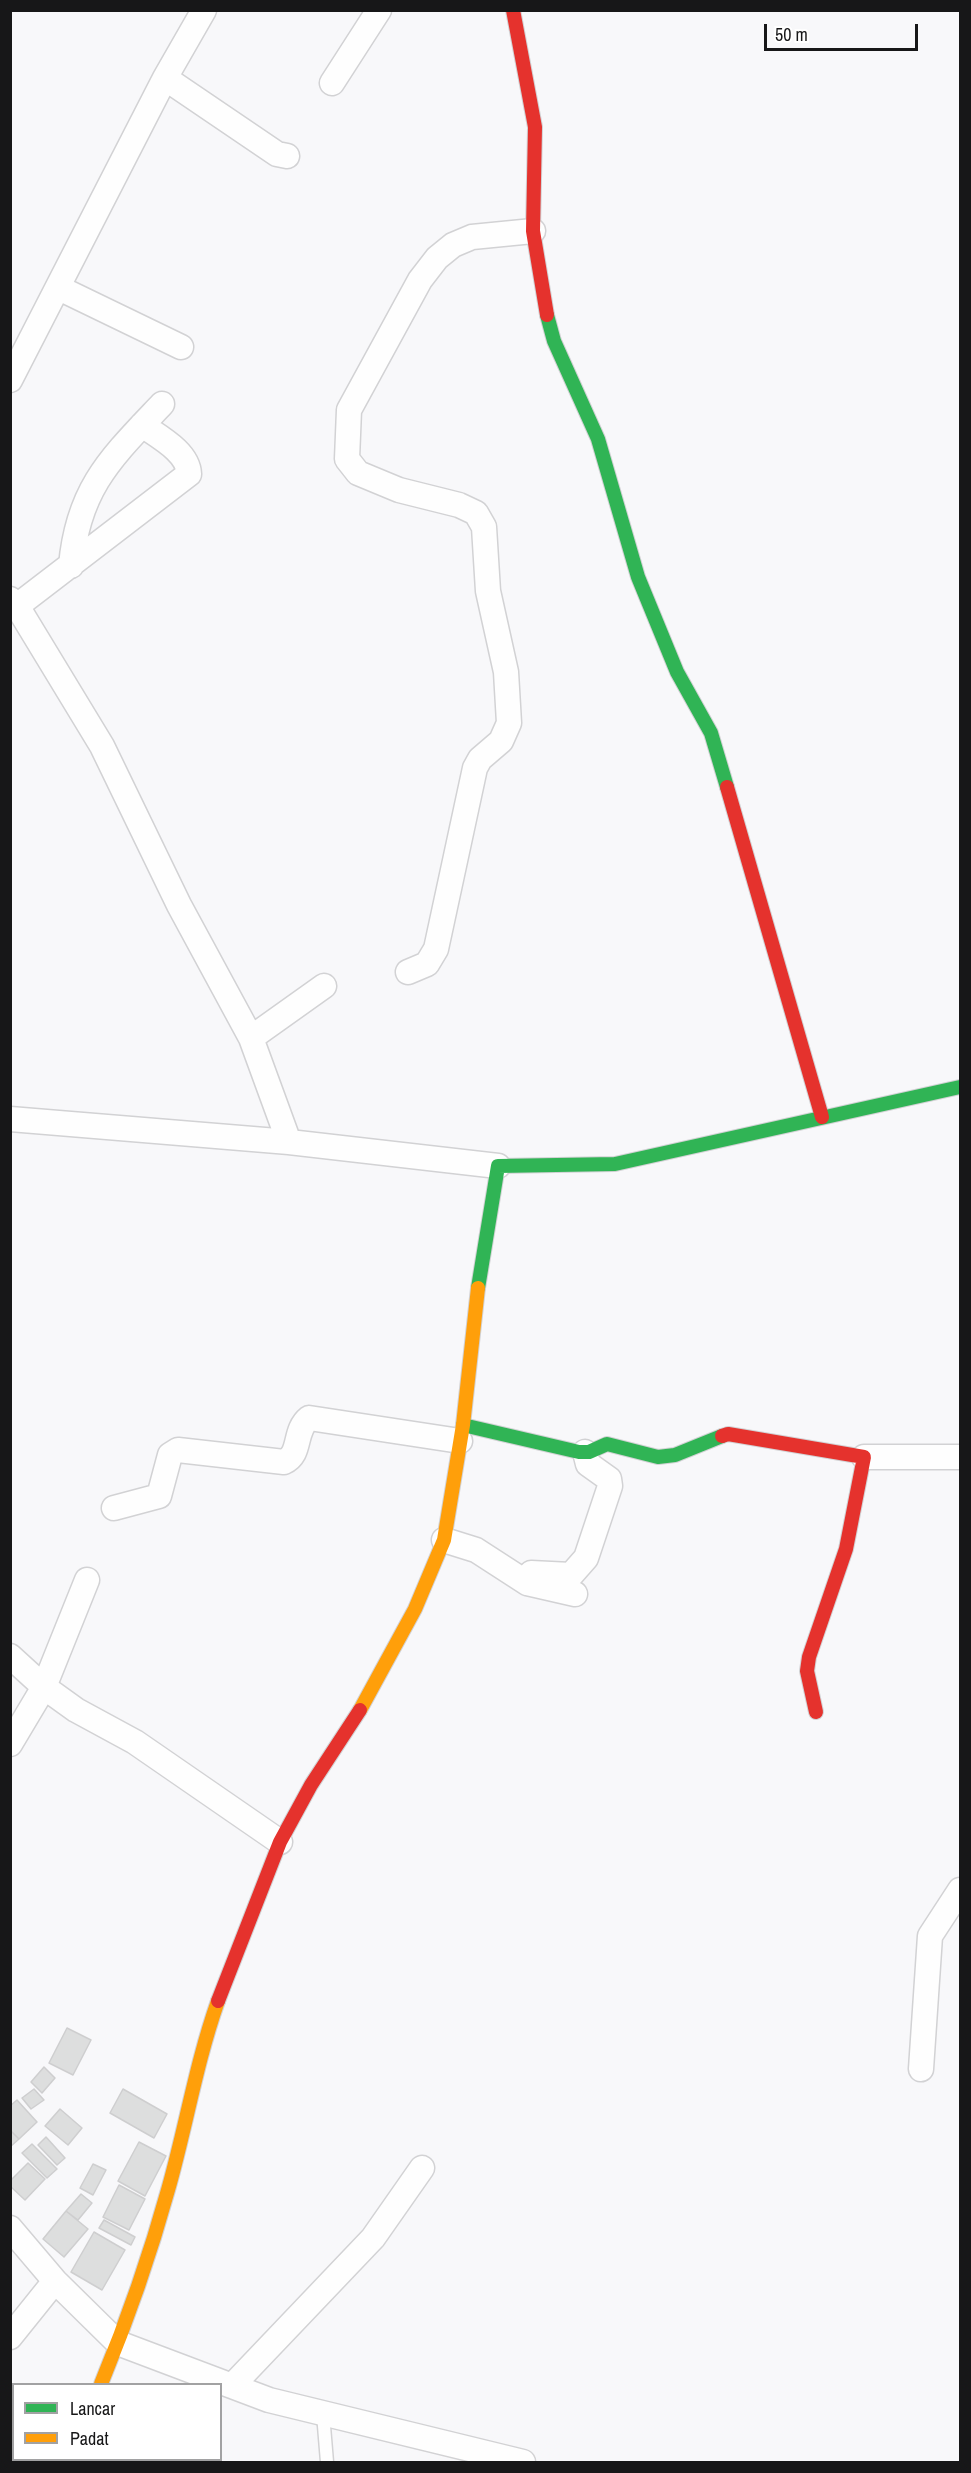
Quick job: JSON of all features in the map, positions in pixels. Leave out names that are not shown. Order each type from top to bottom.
[{"type":"street","points":[[10,380],[165,78],[204,10]]},
{"type":"street","points":[[332,83],[379,10]]},
{"type":"street","points":[[513,10],[535,127],[533,231],[541,289],[554,342],[598,439],[638,577],[677,672],[711,733],[822,1117]]},
{"type":"street","points":[[165,78],[277,154],[287,156]]},
{"type":"street","points":[[408,972],[427,964],[436,949],[475,768],[480,759],[501,741],[509,723],[506,672],[489,591],[484,527],[476,513],[459,506],[399,490],[358,472],[347,459],[349,410],[420,280],[437,258],[453,245],[472,237],[533,231]]},
{"type":"street","points":[[58,288],[181,347]]},
{"type":"street","points":[[71,566],[76,526],[85,500],[108,462],[162,404]]},
{"type":"street","points":[[142,425],[182,456],[187,463],[189,474],[71,566],[14,602],[102,746],[179,905],[251,1038],[289,1142]]},
{"type":"street","points":[[251,1038],[324,986]]},
{"type":"street","points":[[10,1119],[289,1142],[498,1166],[615,1164],[960,1087]]},
{"type":"street","points":[[102,2383],[118,2343],[168,2190],[201,2049],[244,1929],[280,1842],[311,1785],[360,1711],[415,1609],[444,1539],[461,1433],[480,1266],[498,1166]]},
{"type":"street","points":[[114,1508],[159,1496],[170,1455],[178,1450],[284,1462],[290,1459],[295,1451],[299,1428],[309,1418],[461,1433],[585,1452],[607,1444],[658,1457],[675,1455],[728,1434],[864,1457],[960,1457]]},
{"type":"street","points":[[527,1583],[531,1573],[571,1575],[586,1558],[610,1486],[609,1479],[588,1464],[585,1452]]},
{"type":"street","points":[[816,1712],[807,1671],[809,1657],[846,1549],[864,1457]]},
{"type":"street","points":[[444,1539],[476,1550],[527,1583],[575,1594]]},
{"type":"street","points":[[10,1744],[44,1687],[87,1581]]},
{"type":"street","points":[[10,1656],[44,1687],[76,1710],[135,1742],[280,1842]]},
{"type":"street","points":[[921,2069],[930,1936],[960,1890]]},
{"type":"street","points":[[231,2386],[373,2238],[422,2168]]},
{"type":"street","points":[[10,2228],[55,2281],[118,2343],[269,2400],[523,2463]]},
{"type":"street","points":[[10,2337],[55,2281]]},
{"type":"lane","points":[[323,2414],[327,2463]]},
{"type":"building","points":[[67,2028],[91,2040],[73,2075],[49,2063]]},
{"type":"building","points":[[44,2067],[55,2078],[42,2093],[31,2082]]},
{"type":"building","points":[[34,2089],[44,2100],[31,2109],[22,2098]]},
{"type":"building","points":[[123,2089],[167,2114],[154,2138],[110,2113]]},
{"type":"building","points":[[17,2100],[37,2122],[19,2139],[10,2130],[10,2106]]},
{"type":"building","points":[[60,2109],[82,2128],[68,2145],[45,2126]]},
{"type":"building","points":[[10,2130],[19,2139],[10,2147]]},
{"type":"building","points":[[46,2137],[65,2158],[57,2165],[38,2145]]},
{"type":"building","points":[[139,2142],[166,2156],[145,2196],[118,2181]]},
{"type":"building","points":[[32,2144],[57,2169],[47,2178],[22,2153]]},
{"type":"building","points":[[28,2163],[45,2179],[25,2200],[10,2186],[10,2181]]},
{"type":"building","points":[[93,2164],[106,2170],[93,2195],[80,2188]]},
{"type":"building","points":[[119,2185],[145,2199],[129,2230],[103,2217]]},
{"type":"building","points":[[81,2194],[92,2203],[78,2220],[66,2211]]},
{"type":"building","points":[[66,2211],[88,2229],[64,2257],[43,2239]]},
{"type":"building","points":[[104,2220],[135,2237],[131,2245],[99,2228]]},
{"type":"building","points":[[94,2232],[125,2250],[102,2290],[71,2272]]},
{"type":"traffic: fast","points":[[547,315],[554,341],[598,439],[638,577],[677,672],[711,733],[727,787]]},
{"type":"traffic: fast","points":[[478,1288],[498,1166],[615,1164],[960,1087]]},
{"type":"traffic: fast","points":[[463,1425],[579,1452],[589,1452],[607,1444],[658,1457],[675,1455],[722,1436]]},
{"type":"traffic: slow","points":[[360,1710],[415,1609],[444,1540],[463,1425],[478,1288]]},
{"type":"traffic: slow","points":[[101,2383],[154,2239],[203,2048],[218,2001]]},
{"type":"traffic: jam","points":[[513,10],[535,127],[533,231],[547,315]]},
{"type":"traffic: jam","points":[[727,787],[822,1117]]},
{"type":"traffic: jam","points":[[722,1436],[728,1434],[864,1457],[846,1549],[809,1657],[807,1671],[816,1712]]},
{"type":"traffic: jam","points":[[218,2001],[280,1842],[311,1785],[360,1710]]}]
